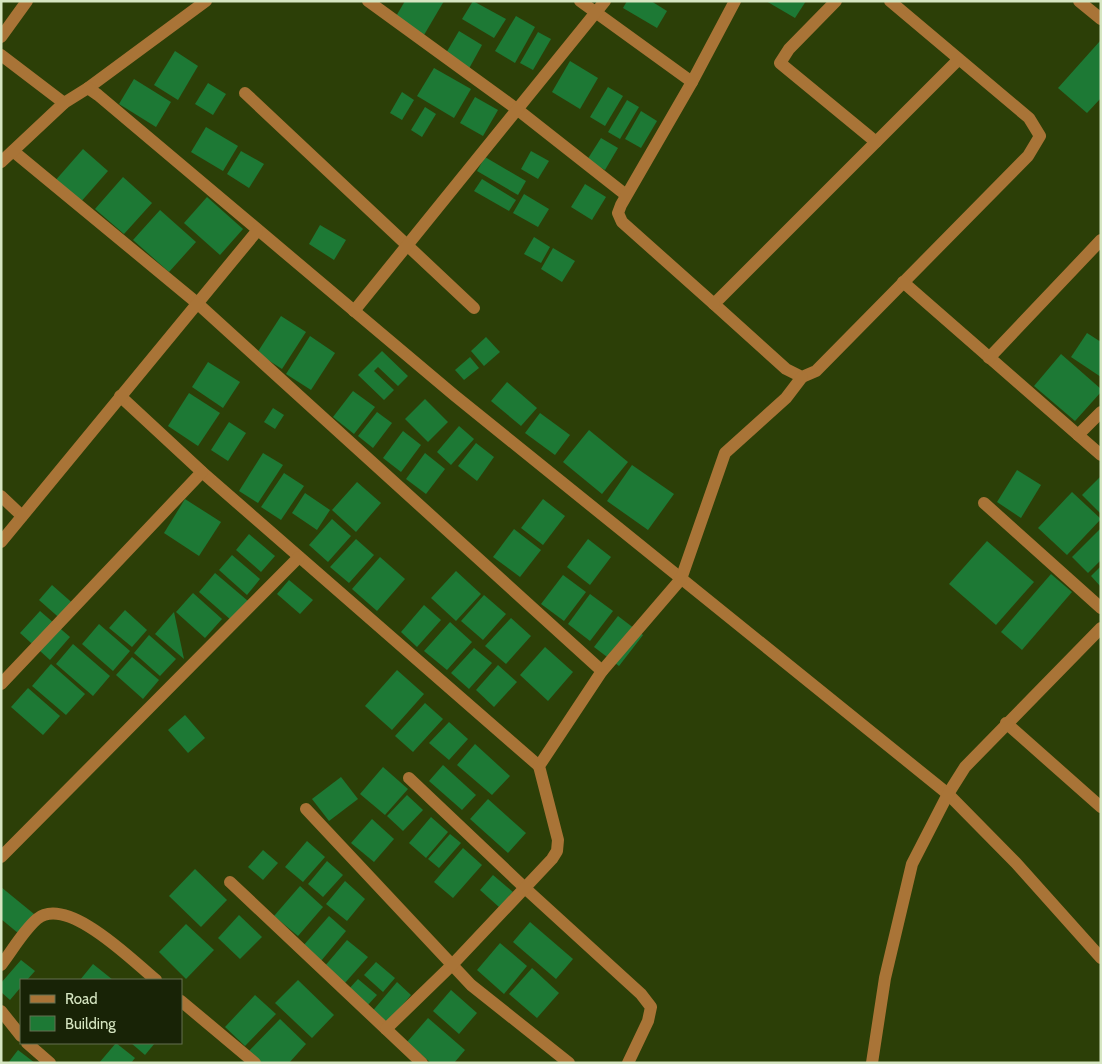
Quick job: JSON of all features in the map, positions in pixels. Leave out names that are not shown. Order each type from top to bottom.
[{"type":"street","points":[[1,37],[27,1]]},
{"type":"street","points":[[1,162],[64,103],[88,88],[206,1]]},
{"type":"street","points":[[368,1],[518,110],[626,195]]},
{"type":"street","points":[[580,1],[692,82]]},
{"type":"street","points":[[354,311],[605,1]]},
{"type":"street","points":[[735,1],[692,82],[626,195],[618,213],[622,222],[786,368],[802,377]]},
{"type":"street","points":[[836,1],[789,49],[780,63],[876,142]]},
{"type":"street","points":[[539,766],[602,671],[681,579],[725,453],[786,398],[802,377],[816,371],[1028,156],[1040,136],[1029,118],[890,1]]},
{"type":"street","points":[[1079,1],[1101,19]]},
{"type":"street","points":[[1,55],[64,103]]},
{"type":"street","points":[[714,304],[959,59]]},
{"type":"street","points":[[88,88],[354,311],[681,579],[948,794],[1016,863],[1101,958]]},
{"type":"street","points":[[245,93],[474,308]]},
{"type":"street","points":[[13,151],[197,303],[602,671]]},
{"type":"street","points":[[1,542],[257,231]]},
{"type":"street","points":[[989,358],[1101,240]]},
{"type":"street","points":[[903,282],[1101,454]]},
{"type":"street","points":[[120,396],[202,472],[539,766],[558,840],[557,851],[526,889],[452,966],[386,1029]]},
{"type":"street","points":[[1078,435],[1101,412]]},
{"type":"street","points":[[1,684],[202,472]]},
{"type":"street","points":[[1,496],[22,516]]},
{"type":"street","points":[[984,503],[1101,608]]},
{"type":"street","points":[[1,857],[299,557]]},
{"type":"street","points":[[872,1063],[885,978],[912,864],[948,794],[965,767],[1101,628]]},
{"type":"street","points":[[1006,723],[1101,807]]},
{"type":"street","points":[[408,778],[652,1007],[628,1063]]},
{"type":"street","points":[[306,808],[452,966],[499,1009],[570,1063]]},
{"type":"street","points":[[230,882],[422,1063]]},
{"type":"street","points":[[1,965],[38,918],[57,914],[77,919],[94,928],[155,979]]},
{"type":"street","points":[[182,1002],[255,1063]]},
{"type":"street","points":[[1,1011],[20,1035]]},
{"type":"street","points":[[28,1044],[50,1063]]},
{"type":"building","points":[[405,1],[444,1],[424,35],[395,18]]},
{"type":"building","points":[[473,1],[506,19],[494,38],[462,19]]},
{"type":"building","points":[[627,1],[651,1],[667,11],[657,28],[623,8]]},
{"type":"building","points":[[766,1],[806,1],[795,18]]},
{"type":"building","points":[[516,16],[535,27],[515,63],[495,51]]},
{"type":"building","points":[[459,31],[482,45],[466,74],[442,60]]},
{"type":"building","points":[[538,32],[551,39],[533,70],[520,63]]},
{"type":"building","points":[[1100,41],[1101,98],[1087,113],[1058,88]]},
{"type":"building","points":[[175,51],[198,66],[178,100],[154,85]]},
{"type":"building","points":[[570,61],[598,78],[580,109],[552,92]]},
{"type":"building","points":[[434,68],[471,89],[454,118],[417,96]]},
{"type":"building","points":[[134,79],[171,102],[156,127],[119,104]]},
{"type":"building","points":[[208,83],[226,94],[213,115],[195,104]]},
{"type":"building","points":[[608,87],[623,96],[605,126],[590,117]]},
{"type":"building","points":[[402,92],[414,100],[402,120],[390,113]]},
{"type":"building","points":[[475,97],[498,110],[483,136],[460,123]]},
{"type":"building","points":[[627,100],[639,107],[620,139],[608,132]]},
{"type":"building","points":[[425,107],[436,114],[422,137],[411,130]]},
{"type":"building","points":[[641,111],[657,121],[641,148],[625,139]]},
{"type":"building","points":[[206,127],[238,146],[223,171],[191,152]]},
{"type":"building","points":[[601,138],[618,148],[605,170],[587,160]]},
{"type":"building","points":[[83,149],[108,171],[79,204],[54,182]]},
{"type":"building","points":[[241,151],[264,164],[249,188],[227,174]]},
{"type":"building","points":[[531,151],[549,161],[538,179],[521,169]]},
{"type":"building","points":[[485,157],[526,181],[518,195],[477,171]]},
{"type":"building","points":[[123,177],[152,203],[124,234],[95,209]]},
{"type":"building","points":[[482,179],[516,200],[509,211],[474,191]]},
{"type":"building","points":[[585,184],[606,197],[592,220],[571,207]]},
{"type":"building","points":[[524,194],[549,209],[538,227],[513,213]]},
{"type":"building","points":[[207,197],[243,229],[220,255],[184,223]]},
{"type":"building","points":[[160,210],[196,242],[169,272],[133,240]]},
{"type":"building","points":[[320,225],[346,240],[334,260],[309,244]]},
{"type":"building","points":[[534,237],[550,247],[541,263],[524,254]]},
{"type":"building","points":[[553,248],[575,261],[562,282],[541,269]]},
{"type":"building","points":[[281,316],[306,332],[282,369],[257,353]]},
{"type":"building","points":[[1087,333],[1101,342],[1101,377],[1071,357]]},
{"type":"building","points":[[310,336],[335,353],[311,390],[286,374]]},
{"type":"building","points":[[486,337],[500,352],[484,366],[471,351]]},
{"type":"building","points":[[382,351],[408,376],[398,386],[378,367],[374,371],[394,390],[384,400],[358,375]]},
{"type":"building","points":[[1061,354],[1101,389],[1101,392],[1075,421],[1034,386]]},
{"type":"building","points":[[470,357],[479,368],[464,380],[455,370]]},
{"type":"building","points":[[208,362],[240,382],[223,408],[192,387]]},
{"type":"building","points":[[507,382],[537,408],[521,426],[491,401]]},
{"type":"building","points":[[353,391],[375,407],[354,434],[333,417]]},
{"type":"building","points":[[189,393],[220,413],[198,446],[168,426]]},
{"type":"building","points":[[425,399],[448,422],[428,442],[405,419]]},
{"type":"building","points":[[273,408],[284,415],[275,429],[264,422]]},
{"type":"building","points":[[377,412],[392,423],[373,448],[358,436]]},
{"type":"building","points":[[540,413],[570,435],[555,455],[525,433]]},
{"type":"building","points":[[229,422],[246,433],[228,461],[211,450]]},
{"type":"building","points":[[459,426],[474,439],[451,465],[437,452]]},
{"type":"building","points":[[589,430],[628,462],[602,494],[563,462]]},
{"type":"building","points":[[403,431],[421,445],[401,472],[383,458]]},
{"type":"building","points":[[476,443],[494,457],[477,481],[458,466]]},
{"type":"building","points":[[263,453],[283,465],[258,503],[239,491]]},
{"type":"building","points":[[425,453],[445,469],[426,494],[406,479]]},
{"type":"building","points":[[632,465],[674,494],[648,530],[607,501]]},
{"type":"building","points":[[1017,470],[1041,485],[1021,518],[997,502]]},
{"type":"building","points":[[284,473],[304,486],[281,520],[261,507]]},
{"type":"building","points":[[1101,476],[1101,514],[1082,495]]},
{"type":"building","points":[[357,482],[381,503],[356,532],[332,510]]},
{"type":"building","points":[[1072,492],[1101,519],[1067,555],[1038,528]]},
{"type":"building","points":[[305,493],[330,510],[317,530],[292,513]]},
{"type":"building","points":[[185,499],[221,522],[199,556],[164,533]]},
{"type":"building","points":[[543,499],[565,516],[543,545],[521,528]]},
{"type":"building","points":[[332,519],[351,536],[328,562],[309,545]]},
{"type":"building","points":[[1101,528],[1101,560],[1088,573],[1072,557]]},
{"type":"building","points":[[514,529],[541,550],[520,577],[493,557]]},
{"type":"building","points":[[249,534],[275,556],[261,572],[236,550]]},
{"type":"building","points":[[356,539],[374,555],[349,583],[330,567]]},
{"type":"building","points":[[588,539],[611,557],[590,585],[567,567]]},
{"type":"building","points":[[987,541],[1034,582],[996,625],[949,584]]},
{"type":"building","points":[[232,555],[260,579],[247,595],[219,570]]},
{"type":"building","points":[[380,557],[405,579],[377,611],[352,589]]},
{"type":"building","points":[[1101,566],[1101,587],[1091,576]]},
{"type":"building","points":[[456,571],[481,594],[456,621],[431,598]]},
{"type":"building","points":[[215,573],[248,601],[231,620],[199,592]]},
{"type":"building","points":[[1051,574],[1072,592],[1022,650],[1001,632]]},
{"type":"building","points":[[563,575],[586,592],[564,621],[541,604]]},
{"type":"building","points":[[289,580],[313,600],[300,614],[277,594]]},
{"type":"building","points":[[52,585],[77,607],[64,622],[39,600]]},
{"type":"building","points":[[193,593],[222,619],[205,638],[176,612]]},
{"type":"building","points":[[590,594],[613,611],[590,641],[568,624]]},
{"type":"building","points":[[484,595],[506,614],[483,640],[461,621]]},
{"type":"building","points":[[424,605],[441,620],[417,647],[401,632]]},
{"type":"building","points":[[125,610],[147,630],[132,647],[109,628]]},
{"type":"building","points":[[40,611],[70,637],[50,660],[20,633]]},
{"type":"building","points":[[174,612],[184,659],[155,634]]},
{"type":"building","points":[[618,616],[643,635],[619,666],[594,647]]},
{"type":"building","points":[[511,618],[531,636],[506,664],[485,646]]},
{"type":"building","points":[[450,622],[472,642],[447,670],[424,651]]},
{"type":"building","points":[[99,624],[130,651],[113,671],[82,644]]},
{"type":"building","points":[[149,635],[176,659],[160,676],[134,653]]},
{"type":"building","points":[[73,644],[110,676],[93,696],[56,664]]},
{"type":"building","points":[[545,647],[573,672],[548,701],[520,675]]},
{"type":"building","points":[[474,648],[492,663],[469,689],[451,673]]},
{"type":"building","points":[[132,657],[159,680],[143,699],[116,675]]},
{"type":"building","points":[[51,664],[85,694],[66,715],[32,686]]},
{"type":"building","points":[[498,665],[517,682],[494,707],[476,690]]},
{"type":"building","points":[[397,670],[424,694],[392,730],[365,706]]},
{"type":"building","points":[[28,688],[60,716],[43,735],[11,707]]},
{"type":"building","points":[[425,703],[443,719],[413,752],[395,736]]},
{"type":"building","points":[[185,715],[205,738],[188,753],[168,730]]},
{"type":"building","points":[[449,722],[468,739],[449,760],[429,743]]},
{"type":"building","points":[[475,744],[510,776],[492,795],[457,765]]},
{"type":"building","points":[[443,765],[476,795],[462,810],[429,781]]},
{"type":"building","points":[[383,767],[408,789],[385,815],[360,794]]},
{"type":"building","points":[[341,777],[358,799],[329,821],[312,799]]},
{"type":"building","points":[[407,795],[423,810],[403,831],[387,816]]},
{"type":"building","points":[[488,799],[526,833],[508,853],[470,819]]},
{"type":"building","points":[[431,817],[448,832],[426,858],[409,843]]},
{"type":"building","points":[[372,819],[394,839],[374,862],[351,843]]},
{"type":"building","points":[[450,834],[461,843],[439,868],[428,859]]},
{"type":"building","points":[[307,841],[325,857],[303,882],[285,867]]},
{"type":"building","points":[[463,848],[482,865],[453,898],[434,882]]},
{"type":"building","points":[[263,850],[278,863],[263,880],[248,867]]},
{"type":"building","points":[[327,861],[343,875],[323,897],[308,884]]},
{"type":"building","points":[[195,869],[227,900],[201,927],[169,896]]},
{"type":"building","points":[[493,875],[513,892],[499,907],[480,890]]},
{"type":"building","points":[[345,881],[365,899],[347,921],[326,904]]},
{"type":"building","points":[[300,886],[323,907],[298,936],[274,916]]},
{"type":"building","points":[[1,887],[34,914],[18,933],[1,919]]},
{"type":"building","points":[[239,915],[262,937],[240,959],[218,938]]},
{"type":"building","points":[[329,916],[346,931],[321,961],[303,946]]},
{"type":"building","points":[[530,922],[573,959],[556,979],[513,942]]},
{"type":"building","points":[[186,924],[214,950],[186,979],[159,952]]},
{"type":"building","points":[[347,940],[368,957],[344,984],[324,967]]},
{"type":"building","points":[[500,943],[527,966],[504,994],[477,970]]},
{"type":"building","points":[[21,960],[35,971],[28,979],[20,979],[20,988],[10,1000],[1,992],[1,983]]},
{"type":"building","points":[[376,962],[395,978],[383,992],[364,975]]},
{"type":"building","points":[[93,964],[112,979],[81,979]]},
{"type":"building","points":[[532,968],[559,993],[537,1018],[509,994]]},
{"type":"building","points":[[358,979],[377,995],[366,1007],[347,991]]},
{"type":"building","points":[[298,980],[334,1015],[312,1038],[275,1003]]},
{"type":"building","points":[[397,982],[411,995],[384,1027],[370,1014]]},
{"type":"building","points":[[451,990],[477,1013],[459,1034],[433,1011]]},
{"type":"building","points":[[255,995],[276,1014],[245,1046],[225,1027]]},
{"type":"building","points":[[428,1018],[465,1050],[454,1063],[431,1063],[407,1042]]},
{"type":"building","points":[[280,1019],[306,1044],[289,1063],[251,1063],[244,1056]]},
{"type":"building","points":[[115,1044],[135,1058],[131,1063],[99,1063]]},
{"type":"building","points":[[132,1044],[154,1044],[145,1055]]},
{"type":"building","points":[[18,1050],[35,1063],[8,1063]]}]
